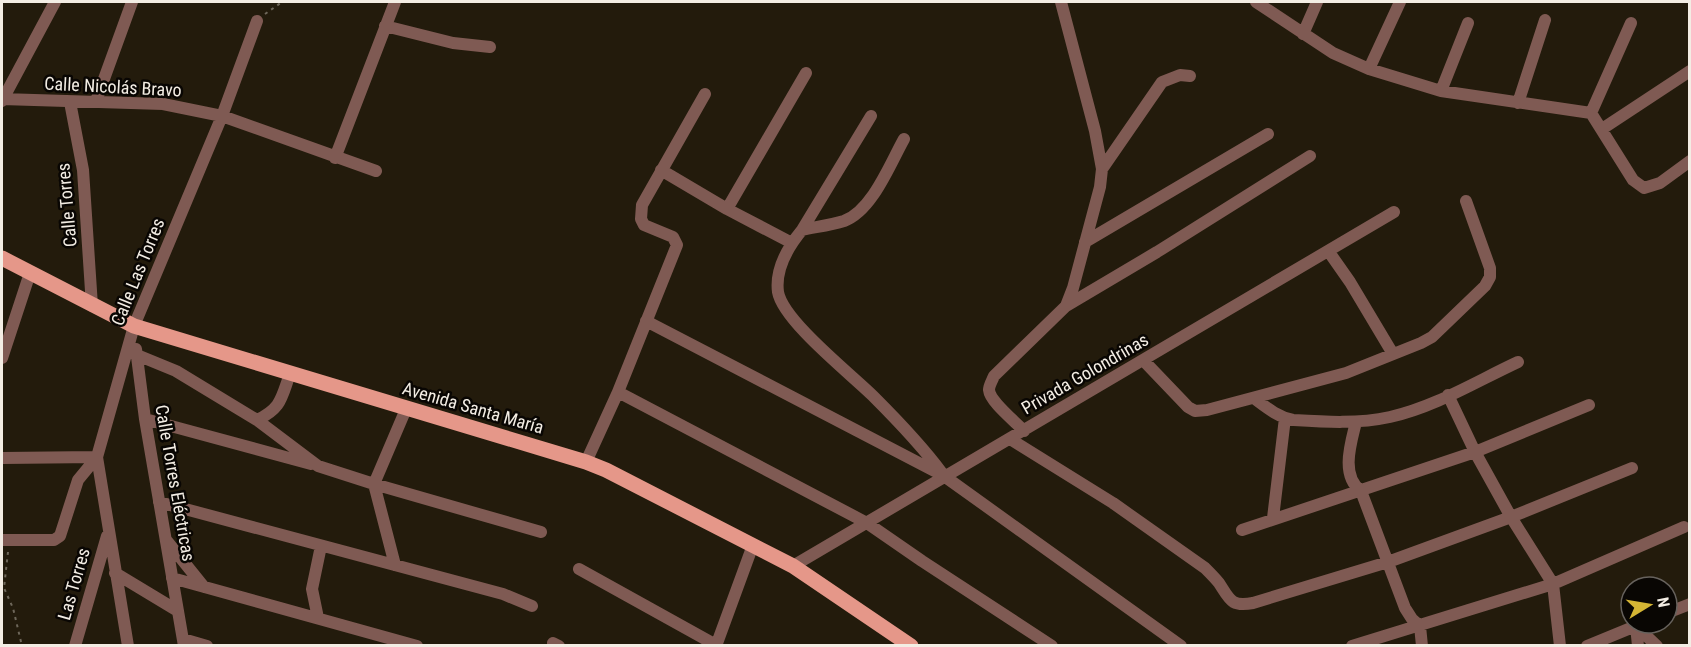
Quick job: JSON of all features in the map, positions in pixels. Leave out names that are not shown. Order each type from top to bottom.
[{"type":"main road","name":"Avenida Santa María","points":[[2,258],[134,326],[586,462],[606,470],[793,566],[911,645]]},
{"type":"street","points":[[2,100],[55,2]]},
{"type":"street","points":[[96,101],[132,2]]},
{"type":"street","points":[[335,158],[395,2]]},
{"type":"street","points":[[1062,2],[1095,131],[1102,169],[1100,187],[1066,306]]},
{"type":"street","points":[[1256,2],[1333,53],[1369,69],[1441,91],[1591,113],[1632,180],[1644,188],[1660,183],[1689,161]]},
{"type":"street","points":[[1303,34],[1317,2]]},
{"type":"street","points":[[1369,69],[1400,2]]},
{"type":"street","points":[[1518,103],[1545,20]]},
{"type":"street","name":"Calle Las Torres","points":[[60,536],[78,480],[97,457],[134,326],[222,116],[256,21]]},
{"type":"street","points":[[1441,91],[1468,23]]},
{"type":"street","points":[[1591,113],[1631,23]]},
{"type":"street","points":[[386,26],[453,43],[490,47]]},
{"type":"street","points":[[1602,129],[1689,71]]},
{"type":"street","points":[[727,209],[806,73]]},
{"type":"street","points":[[1102,169],[1162,82],[1180,75],[1190,76]]},
{"type":"street","points":[[586,462],[618,392],[677,245],[673,237],[644,225],[641,219],[642,205],[705,94]]},
{"type":"street","name":"Calle Nicolás Bravo","points":[[2,100],[163,104],[222,116],[376,171]]},
{"type":"street","name":"Calle Torres","points":[[70,102],[83,171],[92,306]]},
{"type":"street","points":[[871,116],[792,243],[778,276],[778,294],[786,310],[798,325],[873,397],[926,452],[944,476]]},
{"type":"street","points":[[1085,242],[1268,134]]},
{"type":"street","points":[[802,230],[844,221],[858,213],[868,203],[904,139]]},
{"type":"street","points":[[1024,430],[994,401],[990,395],[991,383],[994,376],[1066,306],[1310,156]]},
{"type":"street","points":[[661,170],[727,209],[792,243]]},
{"type":"street","points":[[1144,361],[1188,407],[1195,411],[1207,410],[1346,373],[1432,337],[1485,286],[1490,278],[1490,268],[1466,201]]},
{"type":"street","name":"Privada Golondrinas","points":[[793,566],[1394,212]]},
{"type":"street","points":[[1329,252],[1360,298],[1393,354]]},
{"type":"street","points":[[2,358],[30,273]]},
{"type":"street","points":[[646,321],[944,476],[1180,645]]},
{"type":"street","name":"Calle Torres Eléctricas","points":[[134,326],[145,420],[183,642]]},
{"type":"street","points":[[136,355],[176,371],[257,420],[318,465]]},
{"type":"street","points":[[1255,399],[1286,418],[1356,422],[1405,413],[1518,362]]},
{"type":"street","points":[[257,420],[278,406],[290,374]]},
{"type":"street","points":[[618,392],[867,523],[1052,645]]},
{"type":"street","points":[[1448,395],[1475,452],[1511,517],[1553,584],[1560,645]]},
{"type":"street","points":[[1242,530],[1475,452],[1589,405]]},
{"type":"street","points":[[394,565],[374,484],[406,409]]},
{"type":"street","points":[[1273,518],[1286,418]]},
{"type":"street","points":[[145,420],[318,465],[374,484],[541,532]]},
{"type":"street","points":[[1356,422],[1350,448],[1349,468],[1354,486],[1361,491],[1405,608],[1420,626],[1422,645]]},
{"type":"street","points":[[1010,439],[1113,503],[1205,568],[1218,581],[1230,601],[1240,605],[1388,562],[1511,517],[1632,468]]},
{"type":"street","points":[[2,458],[97,457],[128,645]]},
{"type":"street","points":[[159,502],[502,594],[532,606]]},
{"type":"street","points":[[1354,645],[1553,584],[1684,527]]},
{"type":"street","name":"Las Torres","points":[[75,645],[108,532]]},
{"type":"street","name":"Las Torres","points":[[5,540],[54,540],[60,536]]},
{"type":"street","points":[[165,539],[204,587]]},
{"type":"street","points":[[579,569],[716,645],[753,545]]},
{"type":"street","points":[[318,618],[312,589],[321,546]]},
{"type":"street","points":[[115,573],[178,610]]},
{"type":"street","points":[[172,578],[417,645]]},
{"type":"street","points":[[1587,645],[1619,632]]},
{"type":"street","points":[[183,642],[207,645]]},
{"type":"path","points":[[256,21],[282,2]]},
{"type":"path","points":[[5,540],[4,588],[22,645]]}]
